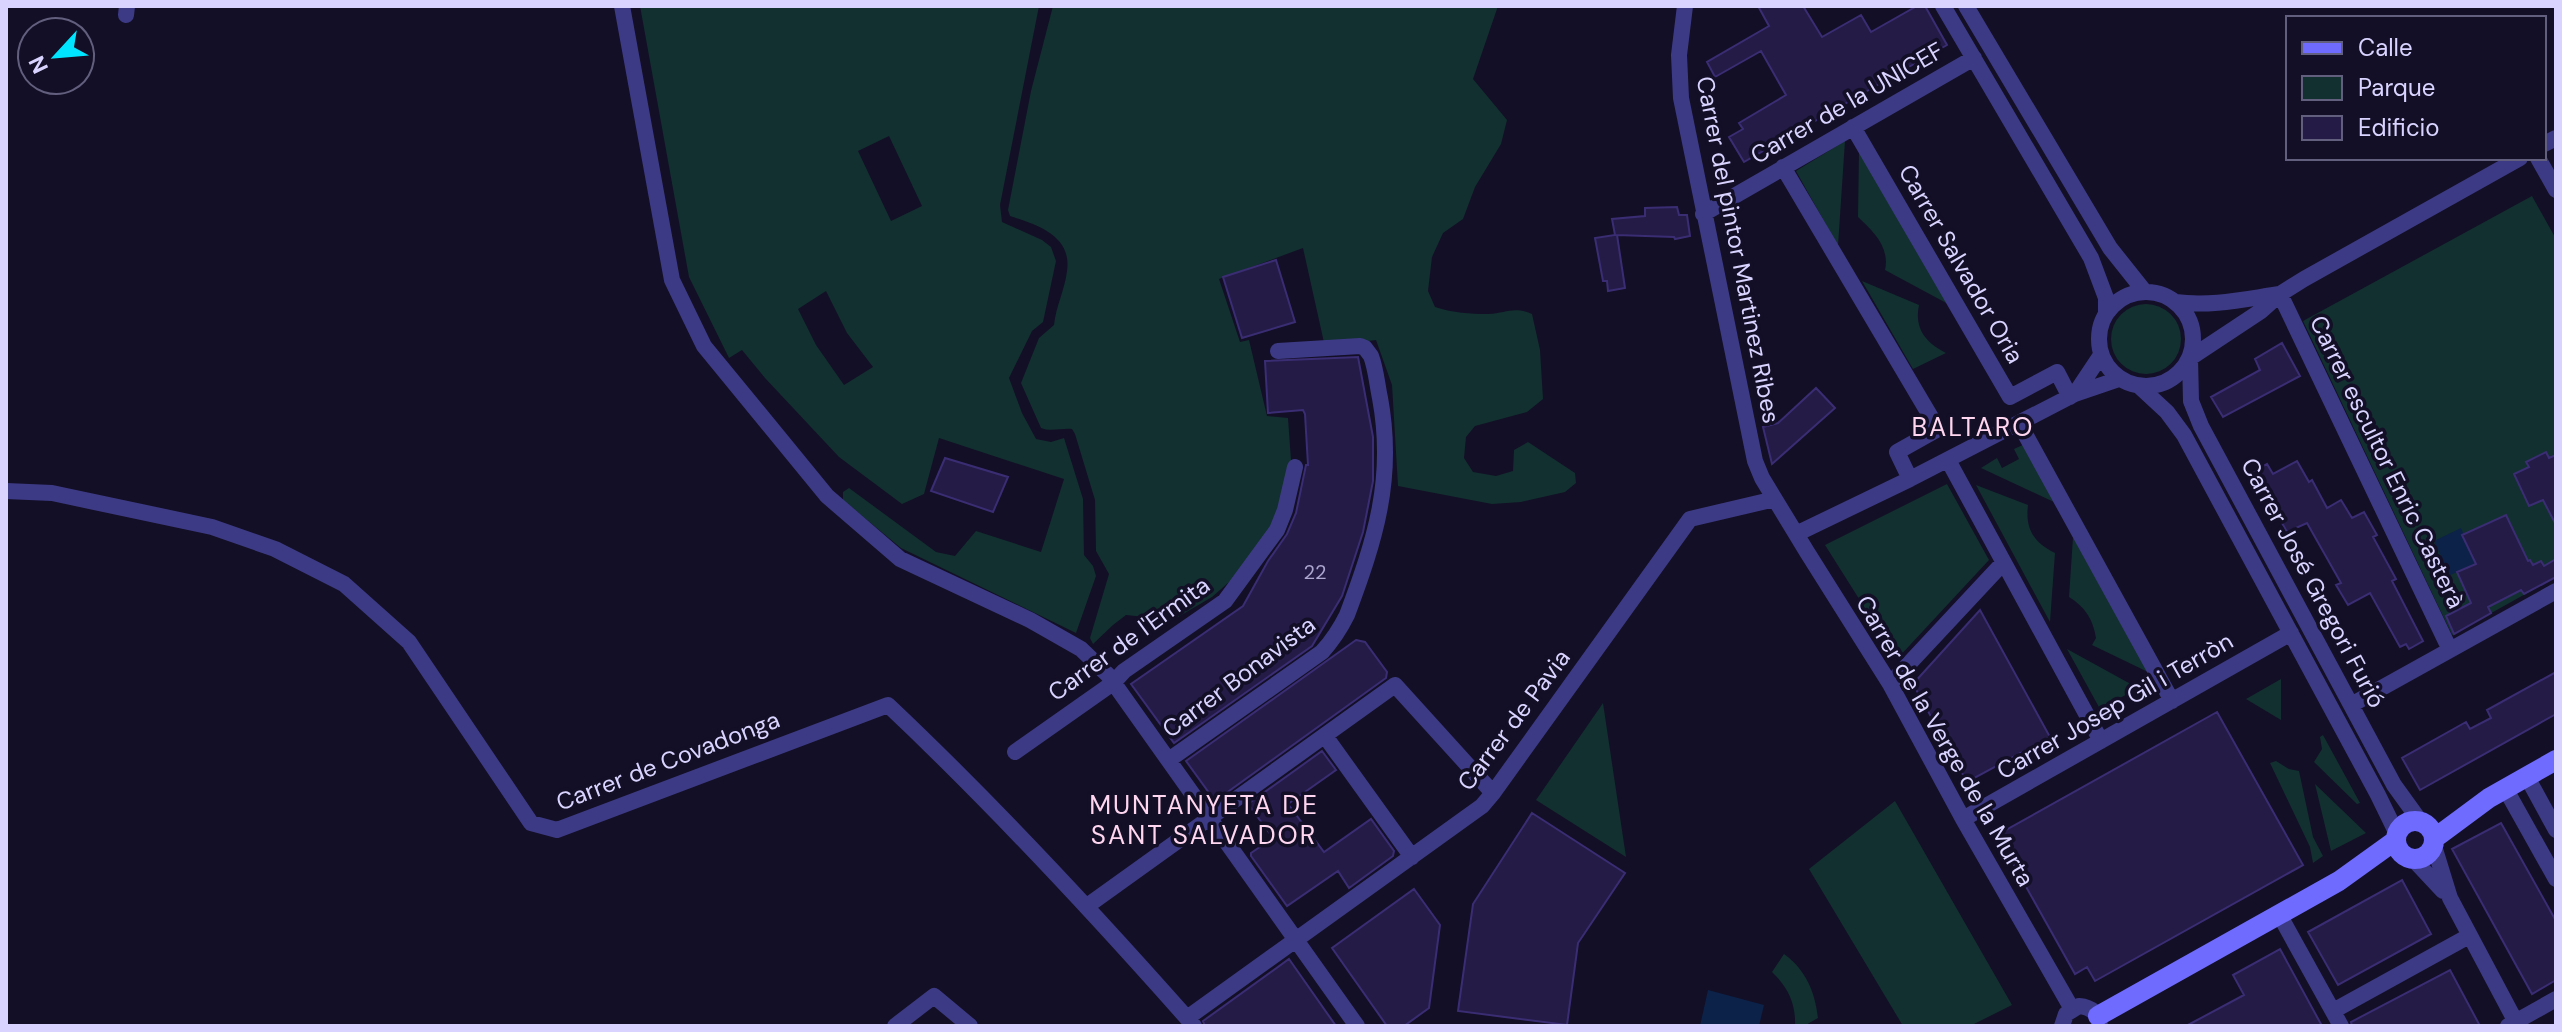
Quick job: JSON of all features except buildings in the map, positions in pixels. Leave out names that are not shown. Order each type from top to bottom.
[{"type":"street","points":[[622,6],[672,280],[704,346],[827,496],[900,559],[1030,620],[1081,649],[1108,675],[1357,1026]]},
{"type":"street","name":"Carrer del pintor Martinez Ribes","points":[[1685,6],[1678,75],[1703,214],[1751,447],[1762,478],[1775,499]]},
{"type":"street","points":[[1943,6],[2091,258],[2106,298],[2106,312],[2099,333],[2101,355],[2108,368],[2119,379],[2140,387],[2170,381],[2182,371],[2190,358],[2192,327],[2186,313],[2175,302],[2161,294],[2145,292],[2123,297],[2106,312]]},
{"type":"street","points":[[1966,6],[2110,248],[2145,292]]},
{"type":"street","name":"Carrer de la UNICEF","points":[[1703,214],[1974,58]]},
{"type":"street","name":"Carrer Salvador Oria","points":[[1853,127],[2010,397],[2057,372],[2073,396]]},
{"type":"street","points":[[2190,358],[2261,311],[2280,294],[2516,160]]},
{"type":"street","points":[[2539,160],[2556,190]]},
{"type":"street","points":[[1783,167],[1938,429],[1897,452],[1910,479]]},
{"type":"street","points":[[2175,302],[2226,304],[2280,294]]},
{"type":"street","name":"Carrer escultor Enric Casterà","points":[[2280,294],[2450,650]]},
{"type":"street","name":"Carrer Bonavista","points":[[1170,759],[1322,652],[1340,629],[1366,563],[1382,502],[1386,471],[1385,431],[1373,363],[1365,348],[1360,346],[1278,351]]},
{"type":"street","points":[[2073,396],[2101,355]]},
{"type":"street","name":"Carrer José Gregori Furió","points":[[2190,358],[2191,401],[2201,426],[2394,785],[2429,832]]},
{"type":"street","points":[[1796,534],[2073,396],[2119,379]]},
{"type":"street","name":"Carrer José Gregori Furió","points":[[2140,387],[2167,412],[2184,435],[2402,847],[2450,898]]},
{"type":"street","points":[[2019,423],[2172,701]]},
{"type":"street","points":[[1948,460],[2101,741]]},
{"type":"street","name":"Carrer de l'Ermita","points":[[1015,752],[1225,601],[1277,530],[1288,501],[1295,467]]},
{"type":"street","name":"Carrer de Covadonga","points":[[6,491],[52,493],[212,527],[275,549],[344,584],[409,642],[531,823],[557,830],[888,705],[968,780],[1087,906],[1190,1022]]},
{"type":"street","name":"Carrer de la Verge de la Murta","points":[[1775,499],[1890,684],[2072,1009]]},
{"type":"street","name":"Carrer de Pavia","points":[[1190,1022],[1296,940],[1470,816],[1493,793],[1690,519],[1775,499]]},
{"type":"street","points":[[1890,684],[2003,563]]},
{"type":"street","points":[[2351,705],[2556,591]]},
{"type":"street","name":"Carrer Josep Gil i Terròn","points":[[1963,819],[2291,633]]},
{"type":"street","points":[[1087,906],[1395,685],[1493,793]]},
{"type":"street","points":[[1325,736],[1412,857]]},
{"type":"street","points":[[2429,832],[2556,760]]},
{"type":"street","points":[[2527,777],[2556,830]]},
{"type":"street","points":[[2497,793],[2556,879]]},
{"type":"street","points":[[2402,847],[2403,825],[2409,822],[2429,832],[2450,898],[2513,1025],[2556,999]]},
{"type":"street","points":[[2062,1026],[2066,1014],[2072,1009],[2086,1007],[2099,1021],[2279,914],[2402,847],[2428,855],[2429,832]]},
{"type":"street","points":[[2279,914],[2337,1018],[2469,936]]},
{"type":"street","points":[[895,1026],[934,996],[970,1026]]},
{"type":"green space","points":[[640,6],[1039,6],[1000,205],[1002,222],[1042,240],[1051,247],[1056,261],[1043,322],[1032,331],[1009,378],[1036,439],[1051,442],[1064,438],[1083,499],[1084,555],[1096,576],[1076,633],[901,548],[843,500],[843,492],[849,488],[936,552],[955,556],[976,531],[1041,552],[1064,479],[939,438],[924,494],[902,504],[839,457],[742,350],[729,358],[689,277]],"holes":[[[889,136],[922,206],[891,221],[858,151]],[[826,291],[847,333],[873,367],[844,385],[816,345],[798,309]]]},
{"type":"green space","points":[[1053,6],[1498,6],[1473,79],[1507,120],[1501,144],[1475,187],[1463,219],[1443,233],[1432,257],[1428,291],[1435,307],[1449,311],[1488,314],[1515,310],[1532,314],[1540,350],[1543,399],[1527,412],[1475,426],[1466,437],[1464,458],[1473,472],[1496,476],[1513,471],[1514,450],[1528,442],[1575,473],[1576,483],[1565,492],[1521,502],[1492,504],[1398,486],[1392,385],[1376,340],[1325,347],[1303,248],[1219,279],[1240,342],[1249,340],[1267,416],[1288,418],[1291,460],[1282,510],[1245,568],[1212,597],[1173,620],[1126,615],[1093,644],[1090,638],[1109,574],[1096,551],[1095,500],[1072,429],[1041,428],[1021,383],[1039,338],[1054,325],[1066,278],[1067,259],[1064,248],[1050,233],[1010,216],[1008,210],[1031,91]]},
{"type":"green space","points":[[1845,141],[1838,246],[1796,171]]},
{"type":"green space","points":[[1859,150],[1950,305],[1885,270],[1883,247],[1858,217]]},
{"type":"green space","points":[[2532,196],[2556,239],[2556,577],[2452,635],[2303,321]]},
{"type":"green space","points":[[1862,281],[1919,305],[1918,321],[1923,334],[1946,353],[1913,369]]},
{"type":"green space","points":[[2146,304],[2165,310],[2175,320],[2181,339],[2175,358],[2165,368],[2146,374],[2127,368],[2117,358],[2111,339],[2117,320],[2127,310]]},
{"type":"green space","points":[[2025,444],[2054,502],[1981,468],[1997,458],[2002,468],[2019,459],[2014,449]]},
{"type":"green space","points":[[1947,484],[1989,560],[1897,659],[1825,545]]},
{"type":"green space","points":[[1976,485],[2028,505],[2032,534],[2055,553],[2050,622]]},
{"type":"green space","points":[[2073,537],[2148,672],[2092,645],[2096,638],[2093,625],[2084,609],[2069,597]]},
{"type":"green space","points":[[2067,649],[2138,688],[2100,709]]},
{"type":"green space","points":[[2281,679],[2281,720],[2246,699]]},
{"type":"green space","points":[[1603,703],[1626,857],[1536,800]]},
{"type":"green space","points":[[2323,735],[2360,803],[2357,804],[2314,762],[2322,749],[2320,737]]},
{"type":"green space","points":[[2276,761],[2299,771],[2313,837],[2323,856],[2313,863],[2310,847],[2270,763]]},
{"type":"green space","points":[[2315,784],[2366,833],[2331,851]]},
{"type":"green space","points":[[1895,801],[2012,1005],[1970,1026],[1903,1026],[1809,869]]},
{"type":"green space","points":[[1784,954],[1804,974],[1815,999],[1818,1018],[1804,1026],[1795,1026],[1790,996],[1772,972]]},
{"type":"water","points":[[2461,528],[2476,564],[2450,575],[2434,541]]},
{"type":"water","points":[[1708,990],[1764,1005],[1759,1026],[1700,1026]]},
{"type":"district","name":"BALTARO","points":[[1973,427]]},
{"type":"district","name":"MUNTANYETA DE SANT SALVADOR","points":[[1204,820]]}]
